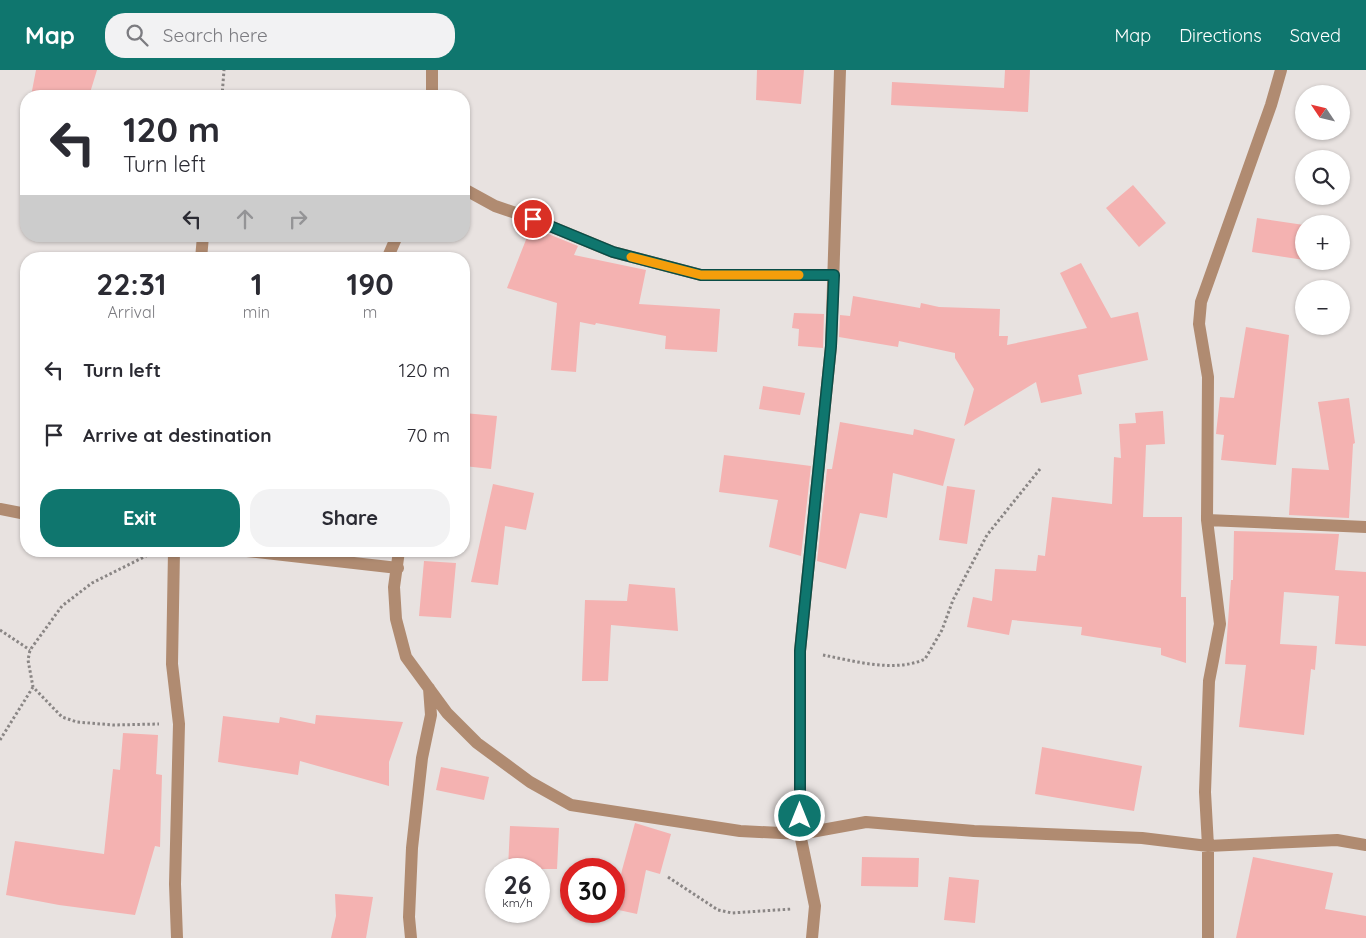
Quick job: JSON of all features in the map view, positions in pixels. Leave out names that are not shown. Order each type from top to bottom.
[{"type":"street","points":[[432,70],[432,90]]},
{"type":"street","points":[[812,938],[815,906],[800,834],[800,651],[831,346],[840,70]]},
{"type":"street","points":[[1208,938],[1208,846],[1205,792],[1209,682],[1220,624],[1207,520],[1208,377],[1199,324],[1200,302],[1271,105],[1281,70]]},
{"type":"street","points":[[470,192],[496,206],[613,252],[701,275],[834,275]]},
{"type":"street","points":[[0,509],[20,513]]},
{"type":"street","points":[[1207,520],[1366,527]]},
{"type":"street","points":[[174,557],[172,664],[179,724],[174,884],[177,938]]},
{"type":"street","points":[[300,557],[398,568]]},
{"type":"street","points":[[399,557],[394,587],[396,620],[406,657],[447,713],[477,743],[530,782],[571,805],[740,831],[800,834],[866,822],[974,831],[1142,838],[1208,846],[1337,840],[1366,845]]},
{"type":"street","points":[[411,938],[409,917],[412,848],[422,758],[430,715],[429,688]]},
{"type":"path","points":[[222,90],[224,70]]},
{"type":"path","points":[[800,651],[877,664],[916,663],[925,660],[938,637],[953,600],[987,535],[1040,469]]},
{"type":"path","points":[[145,557],[92,583],[62,606],[30,650],[28,660],[33,687],[62,716],[77,722],[113,725],[179,724]]},
{"type":"path","points":[[0,630],[30,650]]},
{"type":"path","points":[[0,740],[33,687]]},
{"type":"path","points":[[668,877],[714,908],[732,913],[761,913],[815,906]]},
{"type":"building","points":[[36,70],[97,70],[91,90],[32,90]]},
{"type":"building","points":[[757,70],[804,70],[801,104],[756,100]]},
{"type":"building","points":[[1005,70],[1030,70],[1028,112],[891,105],[892,82],[1004,88]]},
{"type":"building","points":[[1133,185],[1166,223],[1139,247],[1106,208]]},
{"type":"building","points":[[1257,218],[1295,224],[1295,259],[1252,252]]},
{"type":"building","points":[[531,227],[578,246],[574,255],[646,270],[639,304],[720,309],[717,352],[665,349],[666,336],[596,323],[595,325],[580,322],[576,372],[551,370],[557,303],[507,288]]},
{"type":"building","points":[[1081,263],[1111,318],[1138,312],[1148,360],[1078,375],[1082,394],[1041,403],[1036,382],[964,426],[974,389],[955,358],[955,353],[899,341],[898,347],[839,337],[840,315],[850,316],[853,296],[920,308],[921,303],[939,307],[1000,309],[999,336],[1008,336],[1007,345],[1087,328],[1060,273]]},
{"type":"building","points":[[794,313],[824,314],[823,348],[798,346],[799,329],[792,328]]},
{"type":"building","points":[[1246,327],[1289,335],[1276,465],[1221,460],[1224,435],[1216,434],[1220,397],[1234,398]]},
{"type":"building","points":[[763,386],[805,393],[800,415],[759,409]]},
{"type":"building","points":[[1349,398],[1355,443],[1353,444],[1349,518],[1289,515],[1292,468],[1329,470],[1318,402]]},
{"type":"building","points":[[1163,411],[1165,444],[1146,445],[1143,517],[1182,517],[1181,597],[1186,597],[1186,663],[1161,655],[1161,648],[1081,635],[1082,627],[1012,620],[1009,635],[967,627],[973,597],[992,601],[995,569],[1036,571],[1038,555],[1045,556],[1052,497],[1112,504],[1114,457],[1121,458],[1119,424],[1136,423],[1135,413]]},
{"type":"building","points":[[470,414],[497,416],[491,469],[470,467]]},
{"type":"building","points":[[840,422],[913,435],[914,429],[955,439],[943,486],[893,473],[887,518],[860,513],[846,569],[817,561],[827,469],[832,469]]},
{"type":"building","points":[[724,455],[811,466],[801,556],[769,547],[778,500],[719,492]]},
{"type":"building","points":[[493,484],[534,493],[526,530],[505,526],[498,585],[471,582]]},
{"type":"building","points":[[947,486],[975,490],[967,544],[939,540]]},
{"type":"building","points":[[1234,531],[1339,534],[1335,570],[1366,572],[1366,646],[1335,644],[1339,596],[1284,592],[1280,644],[1317,646],[1315,670],[1311,669],[1304,735],[1239,727],[1246,665],[1225,664],[1231,580],[1233,580]]},
{"type":"building","points":[[424,561],[456,563],[451,618],[419,616]]},
{"type":"building","points":[[629,584],[675,588],[678,631],[611,625],[608,681],[582,681],[585,600],[627,601]]},
{"type":"building","points":[[316,715],[403,722],[389,762],[389,786],[300,761],[298,775],[218,762],[223,716],[279,723],[280,717],[315,724]]},
{"type":"building","points":[[123,733],[158,735],[156,774],[162,775],[160,847],[155,846],[135,915],[59,905],[6,895],[15,841],[104,854],[113,769],[120,770]]},
{"type":"building","points":[[1042,747],[1142,766],[1134,811],[1035,794]]},
{"type":"building","points":[[441,767],[489,777],[484,800],[436,790]]},
{"type":"building","points":[[635,823],[671,834],[660,874],[646,870],[637,914],[625,911],[625,859]]},
{"type":"building","points":[[510,826],[559,828],[557,869],[550,869],[550,858],[509,858]]},
{"type":"building","points":[[862,857],[919,858],[918,887],[861,886]]},
{"type":"building","points":[[1253,857],[1333,873],[1325,909],[1366,916],[1366,938],[1236,938]]},
{"type":"building","points":[[949,877],[979,880],[975,923],[944,920]]},
{"type":"building","points":[[335,894],[373,897],[366,938],[331,938],[336,916]]},
{"type":"slow traffic","points":[[631,257],[701,275],[799,275]]},
{"type":"route","points":[[533,219],[613,252],[701,275],[834,275],[831,346],[800,651],[800,816]]}]
